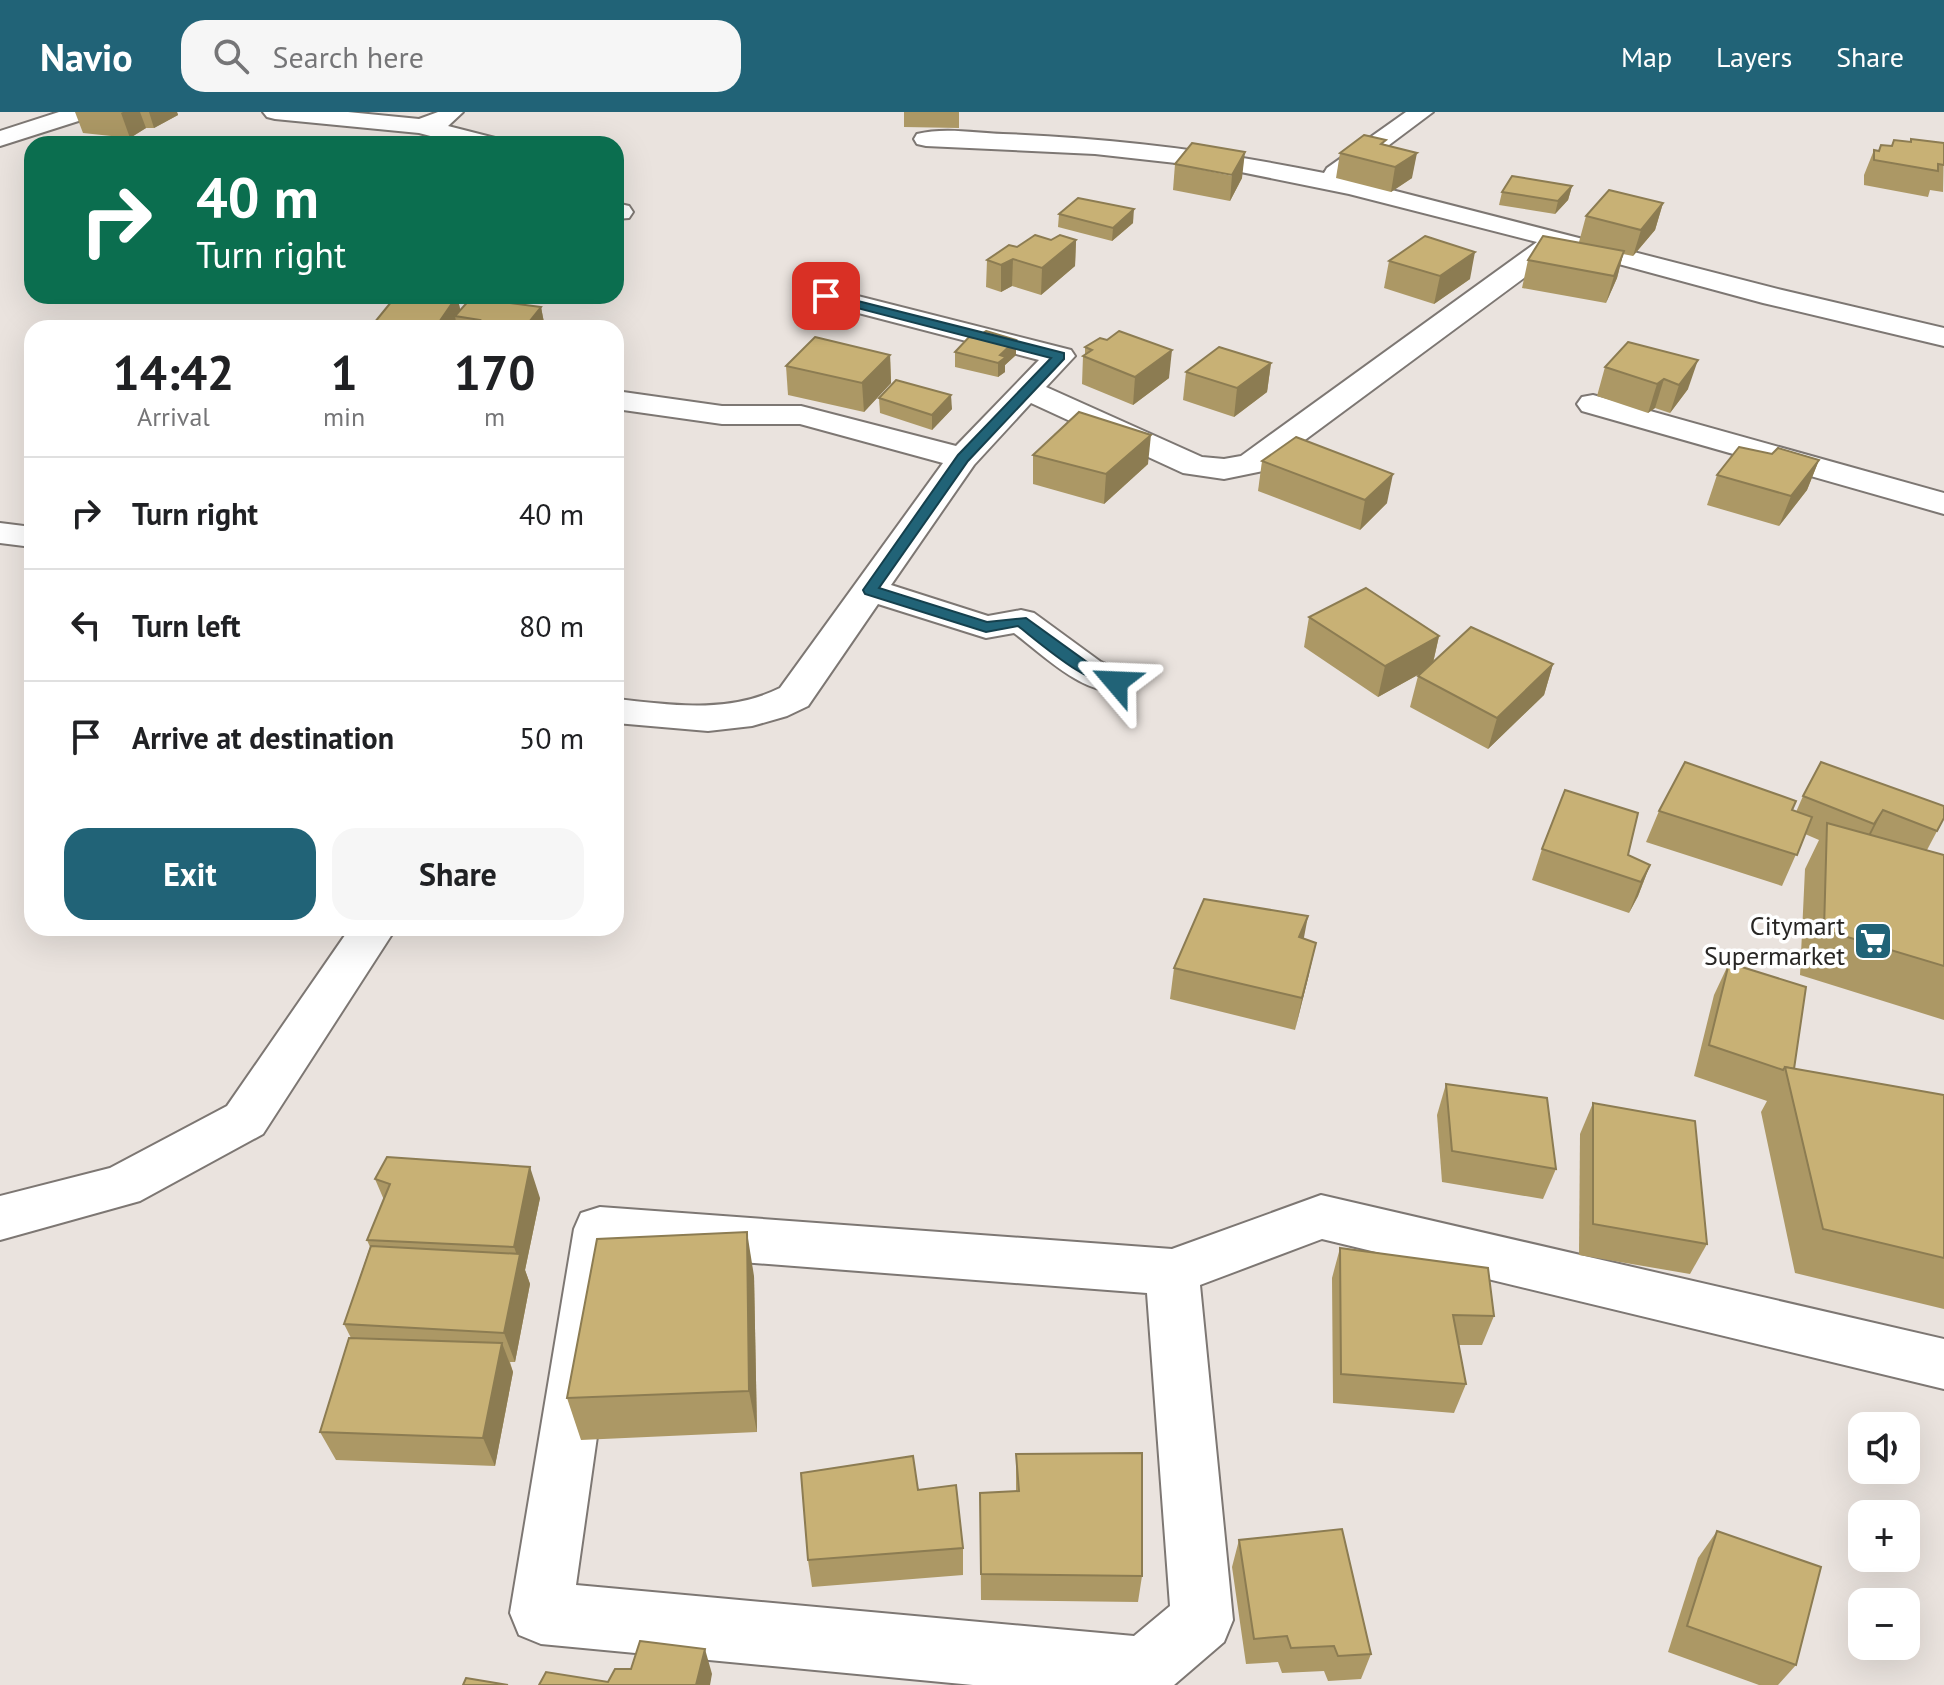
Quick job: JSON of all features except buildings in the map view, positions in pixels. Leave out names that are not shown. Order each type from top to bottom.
[{"type":"street","points":[[0,139],[83,112]]},
{"type":"street","points":[[275,112],[419,126],[458,136]]},
{"type":"street","points":[[419,126],[443,120],[451,112]]},
{"type":"street","points":[[1324,181],[1421,112]]},
{"type":"street","points":[[299,136],[330,116]]},
{"type":"street","points":[[926,139],[1083,133],[1324,181],[1848,317],[1944,337]]},
{"type":"street","points":[[1026,390],[1195,466],[1224,469],[1251,464],[1557,240]]},
{"type":"street","points":[[624,712],[699,720],[770,712],[794,697],[963,458],[1060,356],[826,296]]},
{"type":"street","points":[[624,401],[722,415],[801,415],[963,458]]},
{"type":"street","points":[[1593,404],[1944,504]]},
{"type":"street","points":[[0,533],[24,536]]},
{"type":"street","points":[[870,590],[986,627],[1021,621],[1088,670],[1116,682]]},
{"type":"street","points":[[0,1218],[122,1186],[245,1120],[369,936]]},
{"type":"street","points":[[1172,1272],[1202,1620],[1144,1669],[541,1613],[600,1229],[1172,1272],[1321,1217],[1944,1364]]},
{"type":"place","name":"Citymart Supermarket","points":[[1873,941]]},
{"type":"route","points":[[826,296],[1060,356],[963,458],[870,590],[986,627],[1021,621],[1088,670],[1116,682]]}]
